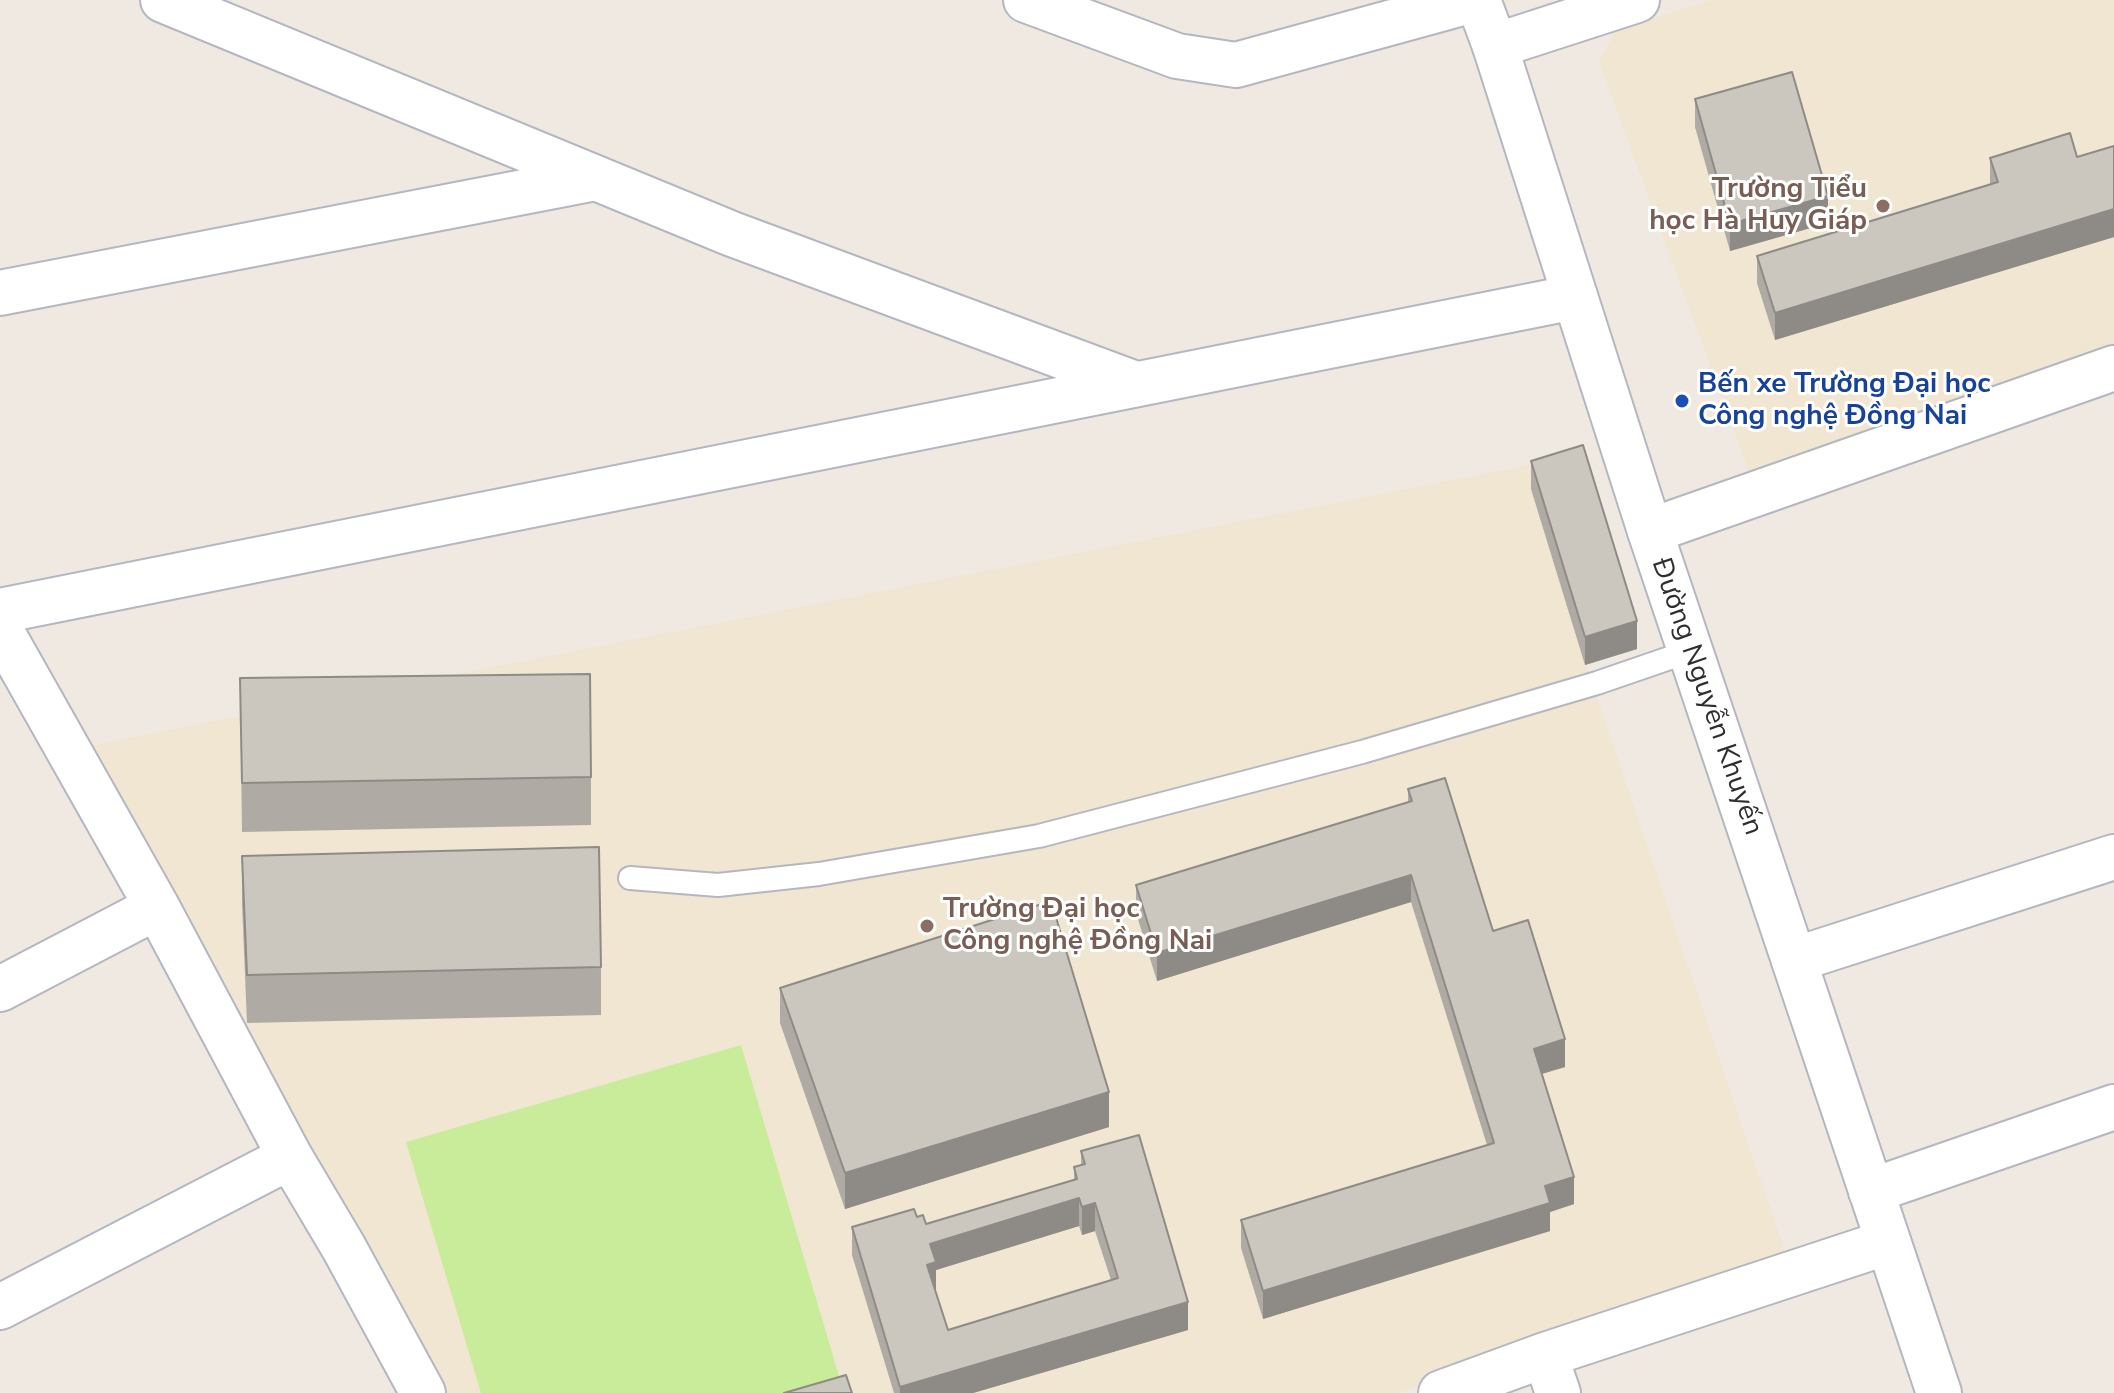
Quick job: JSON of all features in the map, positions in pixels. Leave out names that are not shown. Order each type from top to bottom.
[{"type":"street","points":[[163,0],[732,234],[1136,384]]},
{"type":"street","points":[[1026,0],[1177,56],[1236,65],[1476,0]]},
{"type":"street","name":"Đường Nguyễn Khuyến","points":[[1476,0],[1495,46],[1650,531],[1939,1393]]},
{"type":"street","points":[[1495,46],[1637,0]]},
{"type":"street","points":[[0,293],[596,178]]},
{"type":"street","points":[[0,611],[1575,297]]},
{"type":"street","points":[[1650,531],[2114,368]]},
{"type":"street","points":[[0,629],[157,907],[290,1157],[423,1393]]},
{"type":"street","points":[[1794,960],[2114,857]]},
{"type":"street","points":[[0,989],[157,907]]},
{"type":"street","points":[[1871,1191],[2114,1107]]},
{"type":"street","points":[[0,1307],[290,1157]]},
{"type":"street","points":[[1441,1393],[1552,1374],[1888,1242]]},
{"type":"lane","points":[[630,878],[718,885],[819,874],[1039,836],[1377,747],[1597,683],[1690,651]]},
{"type":"shaded area","name":"Trường Tiểu học Hà Huy Giáp","points":[[1711,0],[2114,0],[2114,350],[1750,474],[1599,62],[1616,30]]},
{"type":"shaded area","name":"Trường Đại học Công nghệ Đồng Nai","points":[[1576,456],[1637,649],[1586,665],[1788,1261],[1399,1393],[439,1393],[82,747]]},
{"type":"green space","points":[[741,1045],[844,1393],[481,1393],[406,1142]]},
{"type":"building","points":[[1792,72],[1828,196],[1730,224],[1695,99]]},
{"type":"building","points":[[2070,133],[2077,157],[2114,146],[2114,209],[1775,313],[1757,256],[1998,182],[1990,158]]},
{"type":"building","points":[[1583,445],[1637,621],[1585,637],[1531,461]]},
{"type":"building","points":[[590,674],[591,777],[242,783],[240,678]]},
{"type":"building","points":[[1445,778],[1493,931],[1528,920],[1565,1039],[1534,1049],[1574,1177],[1545,1186],[1550,1203],[1263,1291],[1241,1220],[1494,1143],[1411,875],[1157,953],[1136,885],[1412,801],[1408,789]]},
{"type":"building","points":[[599,847],[601,967],[247,975],[242,856]]},
{"type":"building","points":[[1051,901],[1109,1092],[845,1173],[780,988]]},
{"type":"building","points":[[1139,1135],[1188,1302],[900,1387],[852,1227],[914,1209],[917,1217],[923,1215],[926,1224],[1077,1179],[1074,1167],[1085,1164],[1081,1151]],"holes":[[[1079,1198],[1082,1207],[1095,1203],[1118,1278],[948,1330],[927,1265],[936,1262],[930,1244]]]},
{"type":"building","points":[[846,1375],[852,1393],[784,1393]]},
{"type":"place","name":"Trường Tiểu học Hà Huy Giáp","points":[[1883,206]]},
{"type":"place","name":"Bến xe Trường Đại học Công nghệ Đồng Nai","points":[[1682,401]]},
{"type":"place","name":"Trường Đại học Công nghệ Đồng Nai","points":[[927,926]]}]
